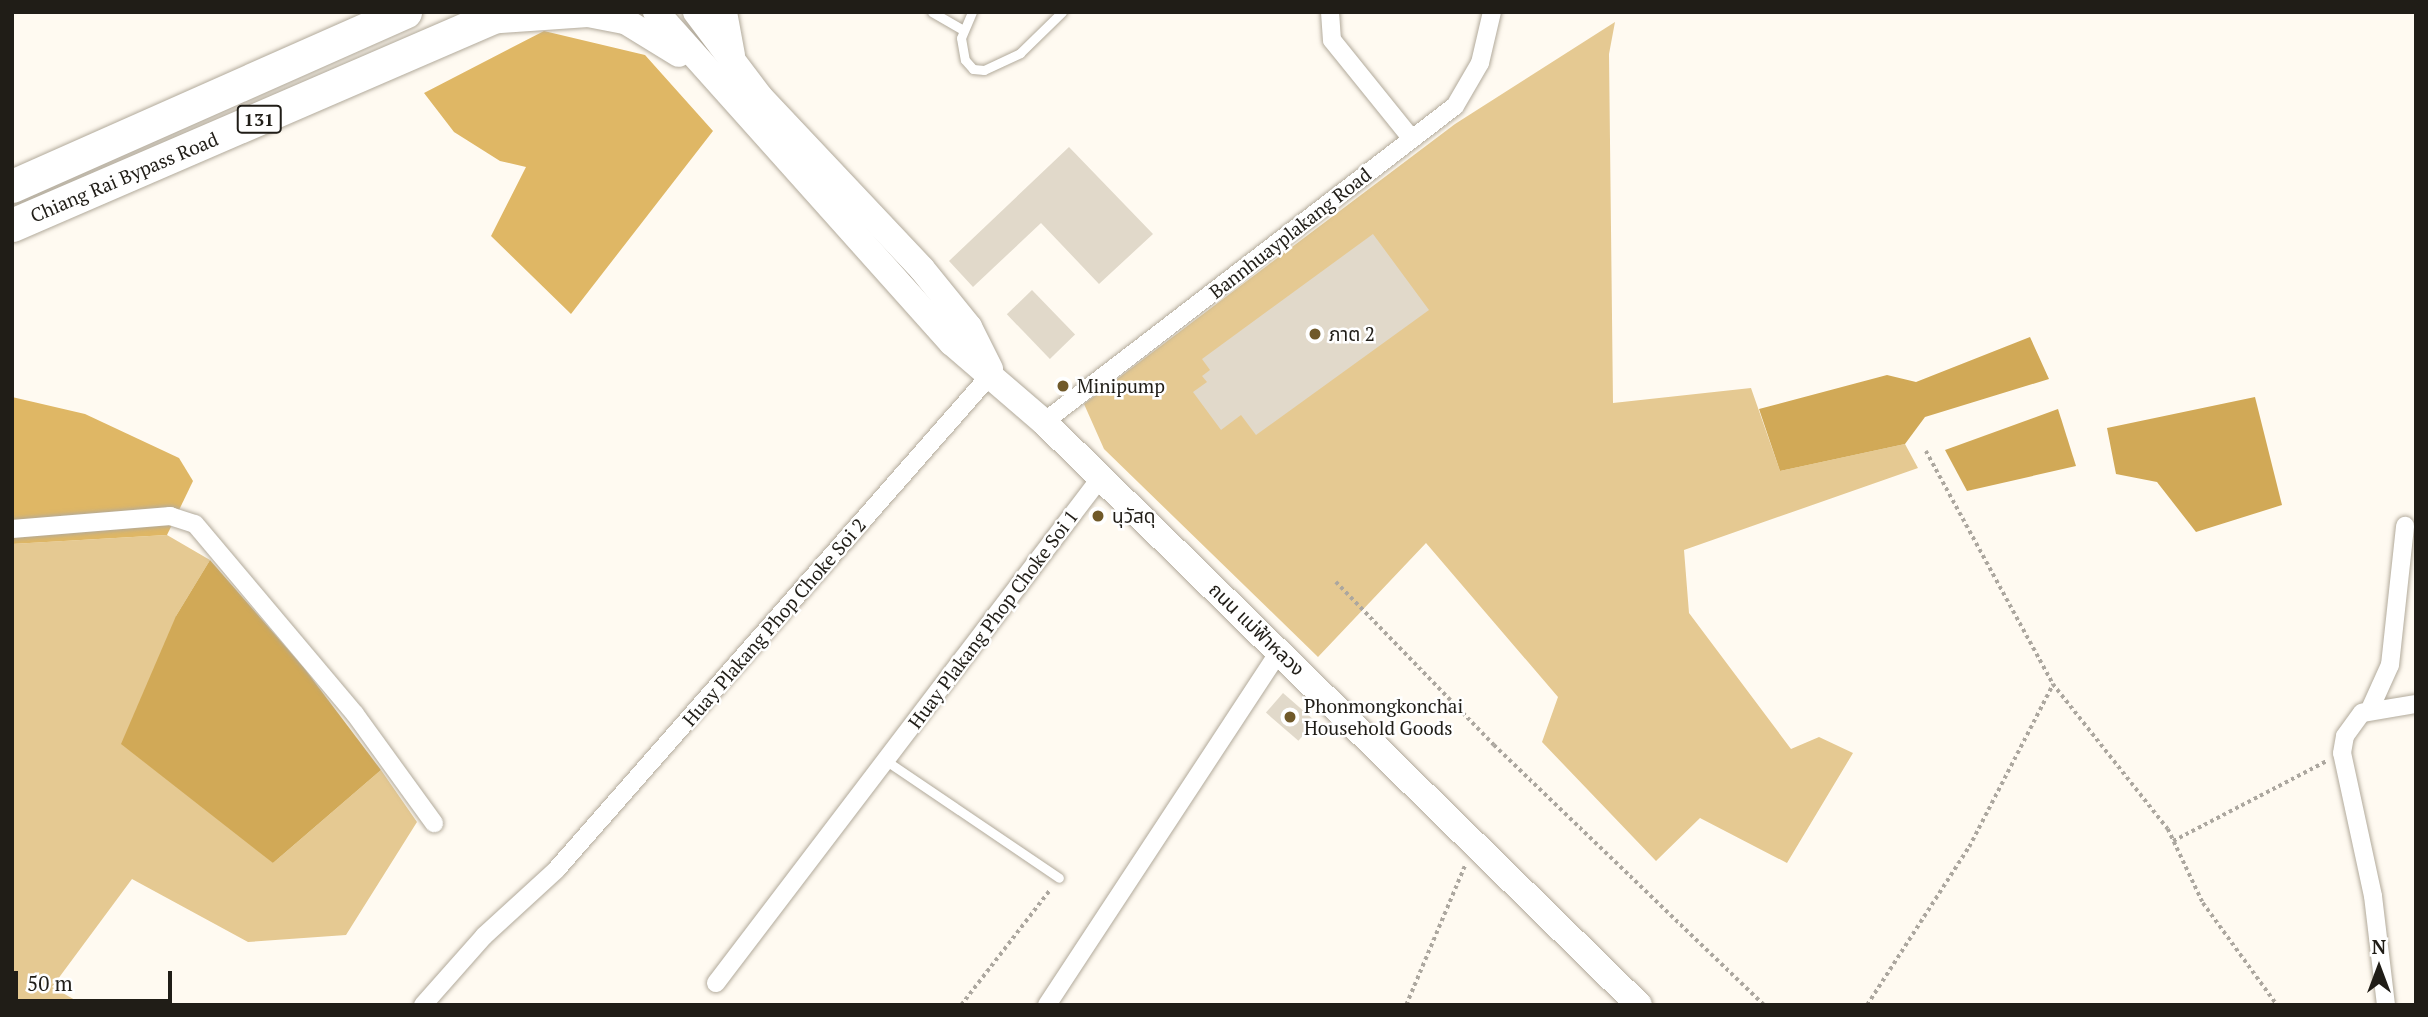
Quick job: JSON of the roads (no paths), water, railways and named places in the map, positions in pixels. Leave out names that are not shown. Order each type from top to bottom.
[{"type":"highway","name":"Chiang Rai Bypass Road","points":[[12,186],[405,12]]},
{"type":"highway","name":"Chiang Rai Bypass Road","points":[[12,225],[494,17]]},
{"type":"street","points":[[656,12],[708,76],[952,343],[992,373]]},
{"type":"street","points":[[696,12],[733,62],[922,269],[969,327],[992,373]]},
{"type":"street","points":[[724,12],[733,62]]},
{"type":"street","points":[[1329,12],[1332,40],[1412,139]]},
{"type":"street","name":"Bannhuayplakang Road","points":[[1044,422],[1455,106],[1480,63],[1492,12]]},
{"type":"street","points":[[494,17],[587,14],[625,21],[708,76]]},
{"type":"street","name":"ถนน แม่ฟ้าหลวง","points":[[992,373],[1280,650],[1639,1005]]},
{"type":"street","name":"Huay Plakang Phop Choke Soi 2","points":[[423,1005],[484,936],[556,870],[992,373]]},
{"type":"street","name":"Huay Plakang Phop Choke Soi 1","points":[[716,983],[1101,477]]},
{"type":"street","points":[[12,529],[170,516],[195,524],[355,714],[434,823]]},
{"type":"street","points":[[2386,1005],[2372,896],[2342,753],[2354,723],[2371,707],[2390,665],[2405,526]]},
{"type":"street","points":[[1047,1005],[1280,650]]},
{"type":"street","points":[[2371,707],[2416,704]]},
{"type":"lane","points":[[932,12],[963,30]]},
{"type":"lane","points":[[972,12],[963,30],[965,60],[973,69],[984,70],[1020,52],[1062,12]]},
{"type":"lane","points":[[885,760],[1059,878]]},
{"type":"place","name":"ภาต 2","points":[[1315,334]]},
{"type":"place","name":"Minipump","points":[[1063,386]]},
{"type":"place","name":"นุวัสดุ","points":[[1098,516]]},
{"type":"place","name":"Phonmongkonchai Household Goods","points":[[1290,717]]}]
